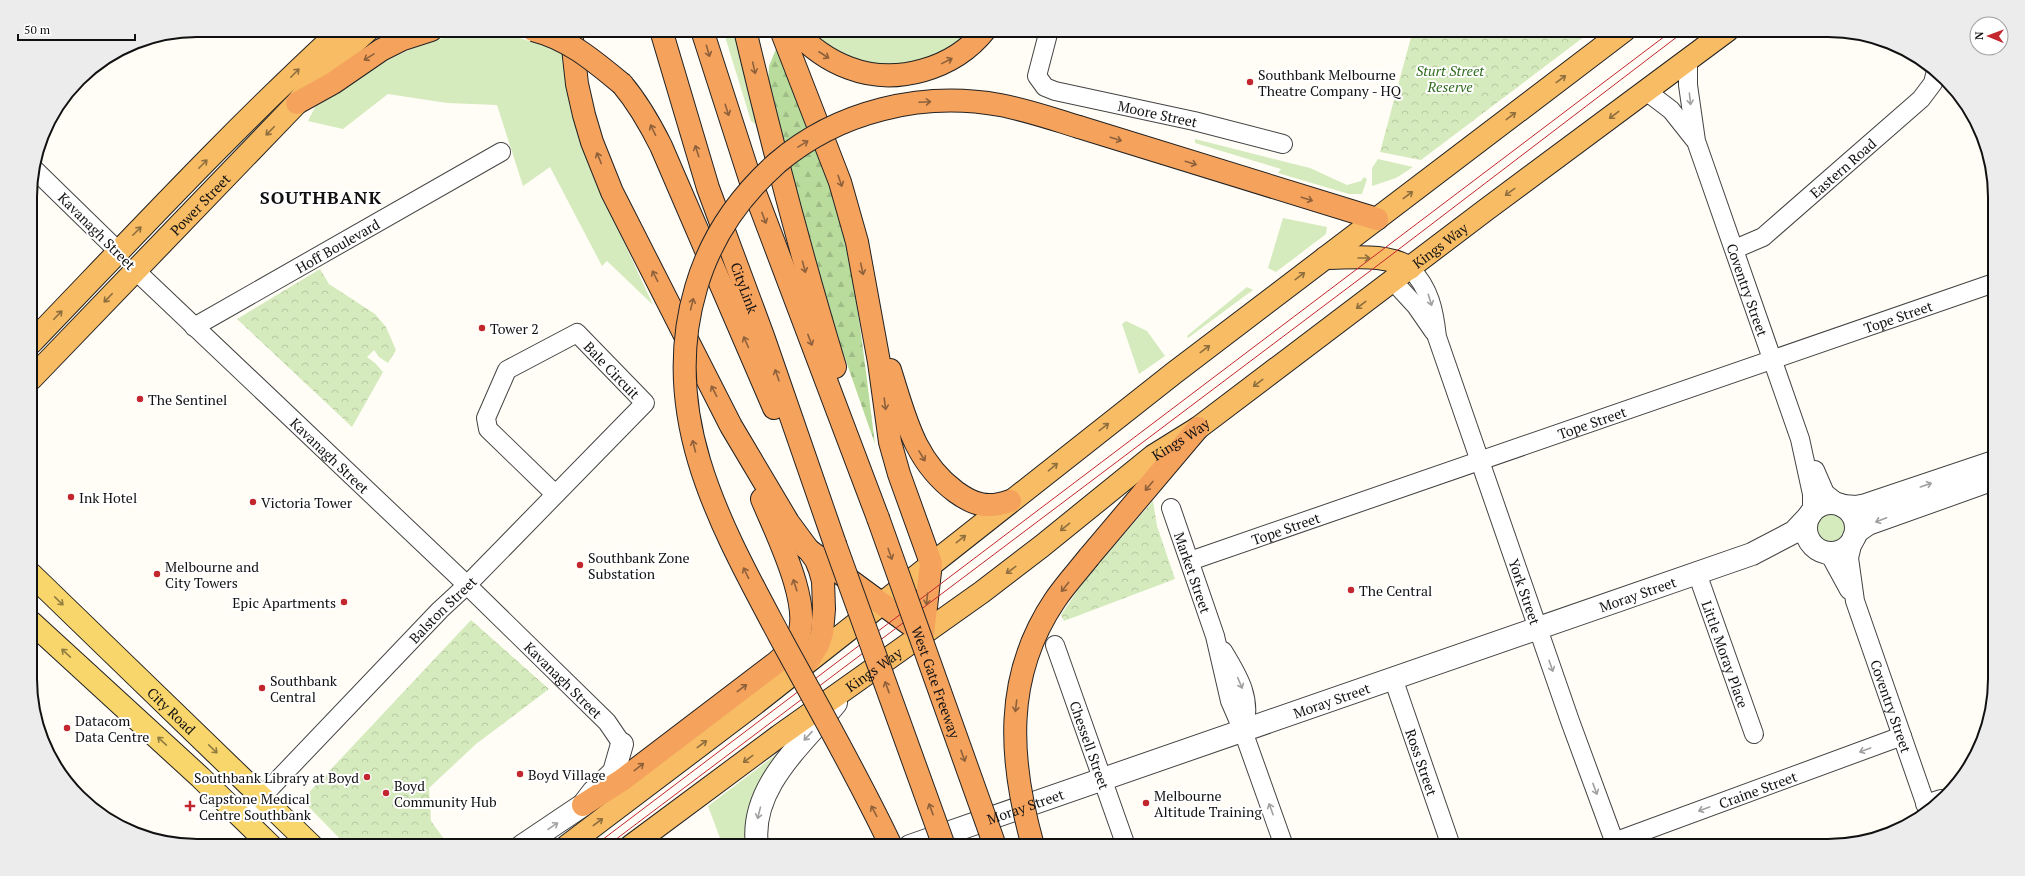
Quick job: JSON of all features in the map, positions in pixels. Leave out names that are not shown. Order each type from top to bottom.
[{"type":"highway","name":"Power Street","points":[[37,337],[118,251],[299,69],[333,37]]},
{"type":"highway","name":"Power Street","points":[[37,372],[297,103],[318,75],[360,37]]},
{"type":"highway","points":[[297,103],[332,83],[380,50],[409,37]]},
{"type":"highway","points":[[554,37],[585,53],[622,84],[650,125],[835,544],[941,839]]},
{"type":"highway","points":[[572,37],[577,84],[592,142],[612,192],[731,426],[788,522],[816,560],[820,570],[823,581],[824,609],[822,633],[818,645],[808,661]]},
{"type":"highway","name":"CityLink","points":[[663,37],[708,188],[763,336],[835,544]]},
{"type":"highway","points":[[704,37],[751,182],[878,518]]},
{"type":"highway","points":[[747,37],[778,170],[807,278],[835,366],[878,518]]},
{"type":"highway","points":[[784,37],[840,182],[856,242],[868,296],[890,442],[899,474],[931,564],[924,634],[806,548]]},
{"type":"highway","points":[[801,37],[810,46],[839,64],[865,73],[891,75],[920,71],[942,64],[964,51],[978,37]]},
{"type":"highway","points":[[576,839],[752,706],[1073,450],[1616,37]]},
{"type":"highway","name":"Kings Way","points":[[640,839],[779,736],[924,634],[1042,546],[1153,456],[1198,428],[1487,209],[1719,37]]},
{"type":"highway","points":[[888,839],[859,782],[750,582],[727,536],[706,483],[689,423],[684,389],[685,341],[692,301],[707,257],[719,232],[734,210],[753,187],[791,151],[838,124],[893,106],[918,102],[947,100],[1002,105],[1377,219]]},
{"type":"highway","name":"Kavanagh Street","points":[[118,251],[135,270]]},
{"type":"highway","points":[[1325,258],[1379,258],[1394,260],[1410,268]]},
{"type":"highway","points":[[868,296],[906,421],[923,459],[950,488],[972,502],[984,506],[997,506],[1010,501]]},
{"type":"highway","points":[[583,805],[622,780],[777,662],[798,638],[801,615],[796,584],[731,426]]},
{"type":"highway","points":[[1031,839],[1021,799],[1014,751],[1014,717],[1019,684],[1029,651],[1047,612],[1065,587],[1198,428]]},
{"type":"highway","name":"West Gate Freeway","points":[[878,518],[993,839]]},
{"type":"main road","name":"City Road","points":[[37,580],[264,797],[305,839]]},
{"type":"main road","points":[[37,628],[244,818],[264,839]]},
{"type":"street","name":"Moore Street","points":[[1047,37],[1037,76],[1045,87],[1055,91],[1194,121],[1283,144]]},
{"type":"street","name":"Coventry Street","points":[[1688,60],[1688,86],[1696,141],[1735,249],[1800,439],[1823,490],[1831,499],[1841,506]]},
{"type":"street","name":"Eastern Road","points":[[1735,249],[1763,237],[1921,99],[1933,83],[1934,78]]},
{"type":"street","name":"Coventry Street","points":[[1646,91],[1670,110],[1696,141]]},
{"type":"street","name":"Hoff Boulevard","points":[[194,327],[501,152]]},
{"type":"street","name":"Kavanagh Street","points":[[39,173],[118,251]]},
{"type":"street","name":"York Street","points":[[1410,268],[1421,280],[1427,291],[1433,311],[1437,337],[1613,839]]},
{"type":"street","name":"Kavanagh Street","points":[[135,270],[467,585],[607,722],[622,744]]},
{"type":"street","name":"York Street","points":[[1392,282],[1416,306],[1437,337]]},
{"type":"street","name":"Tope Street","points":[[1190,561],[1988,285]]},
{"type":"street","name":"Bale Circuit","points":[[555,494],[488,429],[486,418],[507,370],[577,333],[645,403]]},
{"type":"street","name":"Balston Street","points":[[244,818],[440,610],[467,585],[645,403]]},
{"type":"street","name":"Coventry Street","points":[[1800,439],[1812,494],[1811,513]]},
{"type":"street","points":[[1988,464],[1856,508],[1831,503],[1823,505],[1811,513],[1806,528],[1807,537],[1812,544],[1821,551],[1840,552],[1858,532],[1868,524],[1988,481]]},
{"type":"street","points":[[1841,506],[1850,513],[1855,522],[1853,539]]},
{"type":"street","name":"Market Street","points":[[1171,508],[1215,636],[1230,661],[1246,699],[1248,713],[1243,731]]},
{"type":"street","name":"Moray Street","points":[[930,839],[1752,554],[1796,531],[1811,513]]},
{"type":"street","name":"Coventry Street","points":[[1853,539],[1849,558],[1855,601]]},
{"type":"street","name":"Moray Street","points":[[1752,554],[1799,548],[1821,551]]},
{"type":"street","name":"Coventry Street","points":[[1821,551],[1832,560],[1855,601],[1902,736],[1930,802]]},
{"type":"street","name":"Little Moray Place","points":[[1697,573],[1754,734]]},
{"type":"street","name":"Chessell Street","points":[[1055,645],[1124,839]]},
{"type":"street","name":"Ross Street","points":[[1393,678],[1449,839]]},
{"type":"street","points":[[757,839],[758,814],[771,783],[794,752],[852,685]]},
{"type":"street","points":[[1243,731],[1282,839]]},
{"type":"street","name":"Craine Street","points":[[1628,839],[1902,736]]},
{"type":"street","points":[[532,839],[583,805],[592,792],[614,772],[622,744]]},
{"type":"green space","points":[[452,37],[516,37],[549,47],[563,54],[570,108],[594,177],[653,305],[607,261],[602,266],[550,167],[523,186],[497,105],[447,103],[388,94],[343,129],[308,121],[315,107],[363,72],[430,40]]},
{"type":"green space","points":[[725,37],[738,37],[758,123],[755,124],[751,121]]},
{"type":"green space","points":[[814,37],[969,37],[963,43],[915,66],[862,66]]},
{"type":"green space","name":"Sturt Street Reserve","points":[[1411,37],[1584,37],[1421,160],[1380,152]]},
{"type":"green space","points":[[776,49],[818,149],[838,210],[845,239],[855,297],[875,444],[839,341],[814,260],[768,85],[769,66]]},
{"type":"green space","points":[[1195,139],[1310,168],[1347,185],[1361,181],[1364,177],[1367,179],[1362,194],[1349,194],[1278,173],[1281,169],[1195,143]]},
{"type":"green space","points":[[1378,159],[1413,167],[1396,178],[1372,186],[1372,168]]},
{"type":"green space","points":[[1283,218],[1327,227],[1326,234],[1276,272],[1268,268]]},
{"type":"green space","points":[[320,269],[329,284],[375,314],[386,327],[396,350],[388,363],[379,357],[374,350],[367,357],[383,372],[352,427],[237,319]]},
{"type":"green space","points":[[1247,287],[1253,290],[1188,338],[1187,337],[1188,335]]},
{"type":"green space","points":[[1126,321],[1147,331],[1165,356],[1139,374],[1122,324]]},
{"type":"green space","points":[[1153,501],[1157,526],[1175,579],[1064,621],[1061,615],[1084,581]]},
{"type":"green space","points":[[1830,513],[1841,517],[1845,528],[1841,539],[1830,543],[1819,539],[1815,528],[1819,517]]},
{"type":"green space","points":[[471,620],[549,689],[476,744],[429,788],[431,821],[444,839],[340,839],[302,800]]},
{"type":"green space","points":[[786,747],[747,820],[747,839],[720,839],[708,806]]},
{"type":"tram line","points":[[603,839],[1664,37]]},
{"type":"tram line","points":[[616,839],[1386,259],[1677,37]]},
{"type":"place","name":"Southbank Melbourne Theatre Company - HQ","points":[[1250,82]]},
{"type":"place","name":"Tower 2","points":[[482,328]]},
{"type":"place","name":"The Sentinel","points":[[140,399]]},
{"type":"place","name":"Ink Hotel","points":[[71,497]]},
{"type":"place","name":"Victoria Tower","points":[[253,502]]},
{"type":"place","name":"Southbank Zone Substation","points":[[580,565]]},
{"type":"place","name":"Melbourne and City Towers","points":[[157,574]]},
{"type":"place","name":"The Central","points":[[1351,590]]},
{"type":"place","name":"Epic Apartments","points":[[344,602]]},
{"type":"place","name":"Southbank Central","points":[[262,688]]},
{"type":"place","name":"Datacom Data Centre","points":[[67,728]]},
{"type":"place","name":"Boyd Village","points":[[520,774]]},
{"type":"place","name":"Southbank Library at Boyd","points":[[367,777]]},
{"type":"place","name":"Boyd Community Hub","points":[[386,793]]},
{"type":"place","name":"Melbourne Altitude Training","points":[[1146,803]]},
{"type":"place","name":"Capstone Medical Centre Southbank","points":[[190,806]]},
{"type":"district","name":"SOUTHBANK","points":[[321,197]]}]
